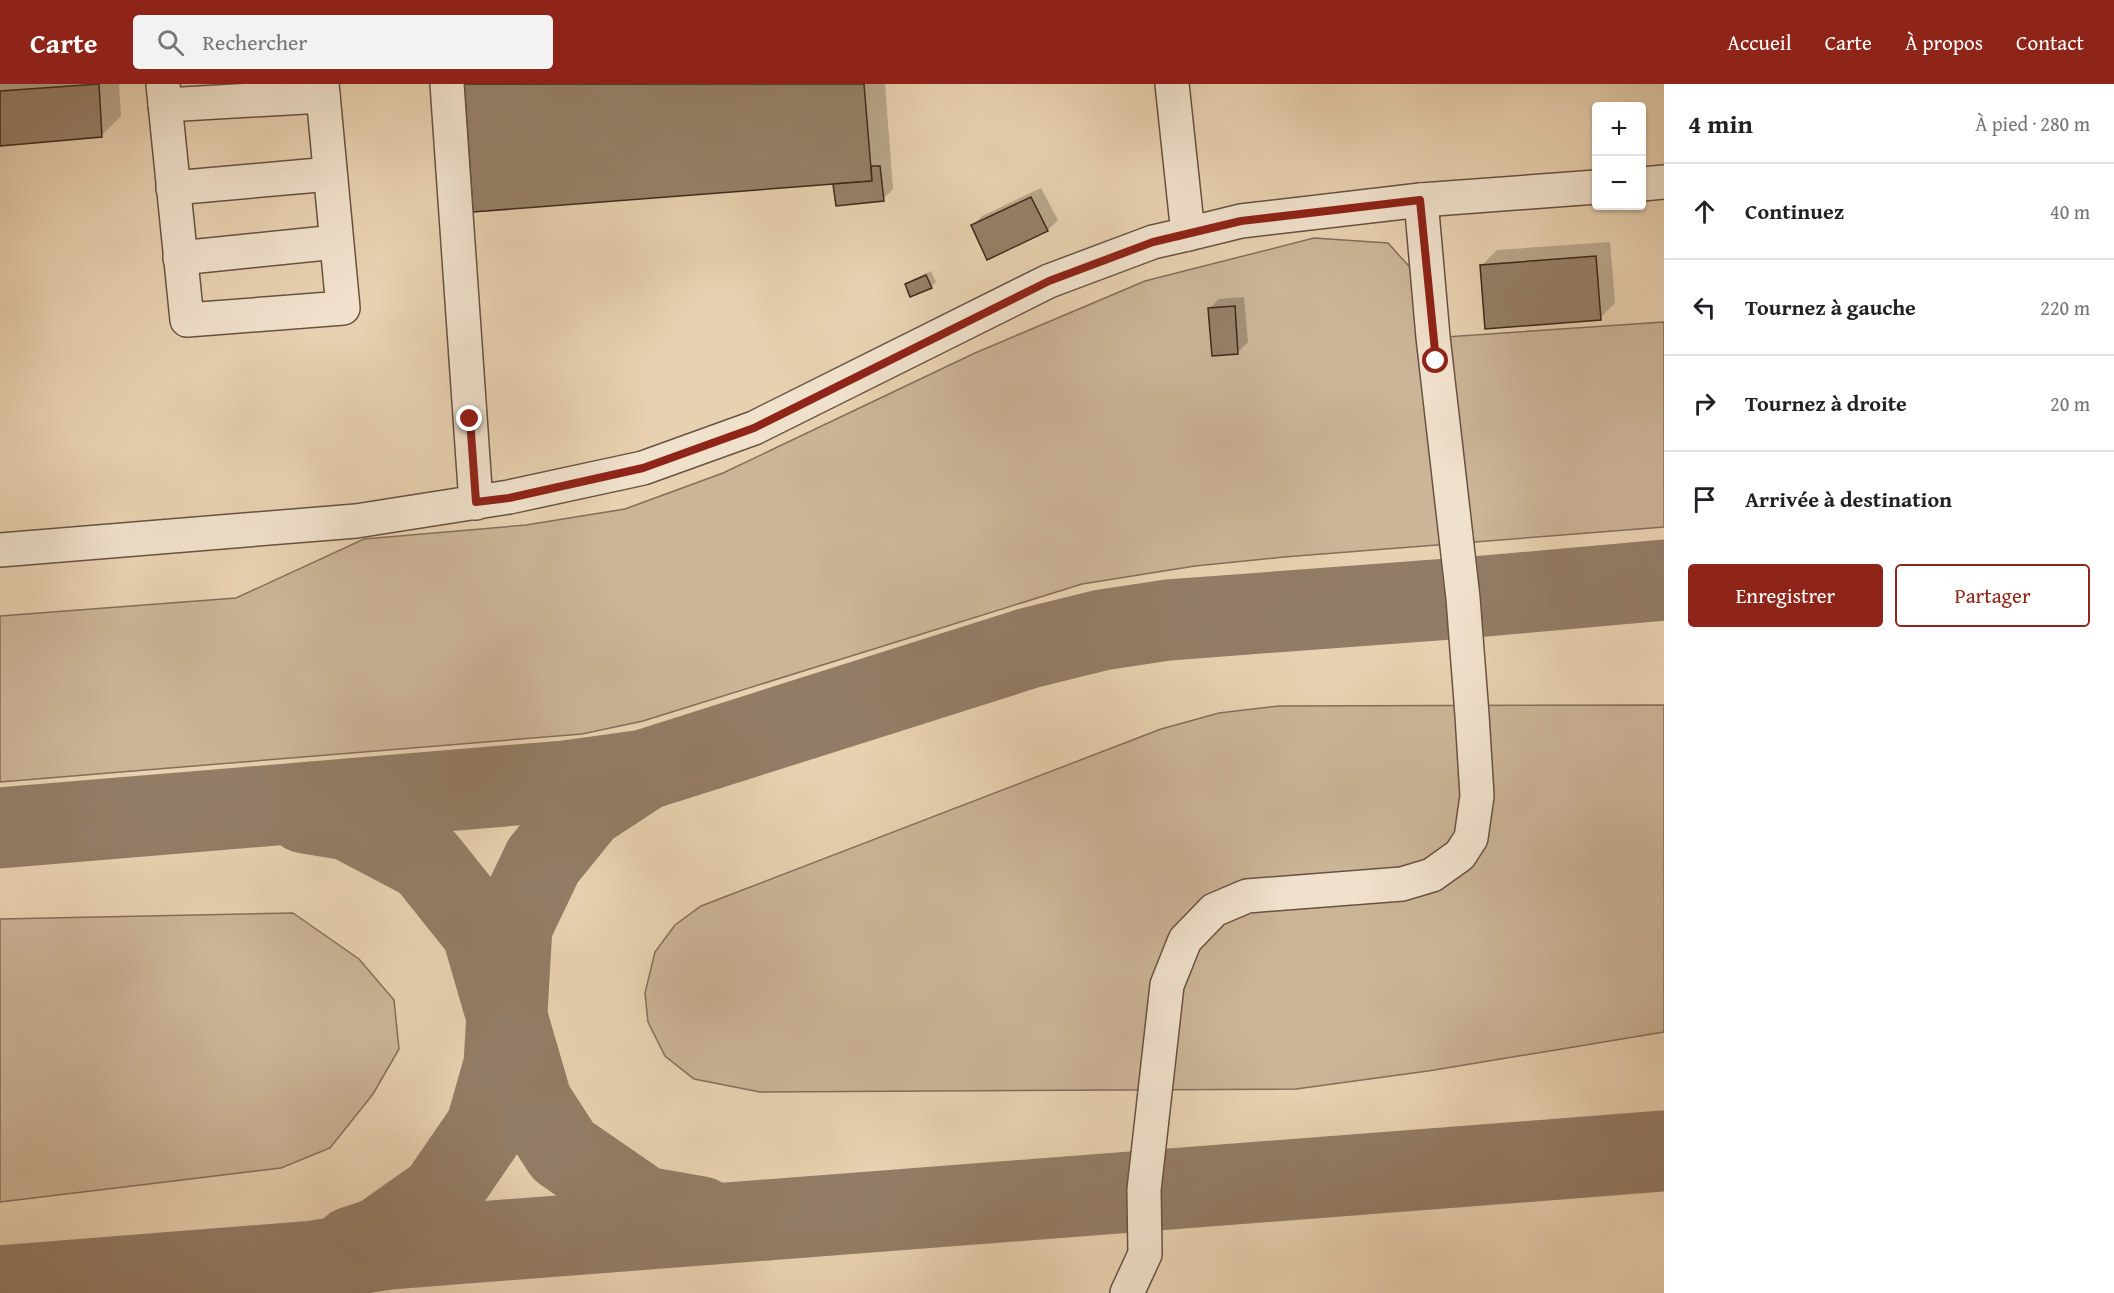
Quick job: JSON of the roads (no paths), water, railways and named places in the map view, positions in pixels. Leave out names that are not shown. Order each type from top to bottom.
[{"type":"lane","points":[[447,84],[476,502]]},
{"type":"lane","points":[[1173,84],[1188,234]]},
{"type":"lane","points":[[322,90],[343,308],[186,320],[164,95],[322,90]]},
{"type":"lane","points":[[173,188],[330,174]]},
{"type":"lane","points":[[1646,183],[1664,182]]},
{"type":"lane","points":[[0,550],[356,521],[509,498],[643,468],[754,428],[1049,281],[1153,242],[1241,221],[1420,200],[1592,187]]},
{"type":"lane","points":[[1127,1293],[1145,1254],[1144,1190],[1167,985],[1185,940],[1214,910],[1247,896],[1402,884],[1432,875],[1460,855],[1470,838],[1478,796],[1473,715],[1463,598],[1433,338],[1420,200]]},
{"type":"lane","points":[[180,258],[336,242]]}]
